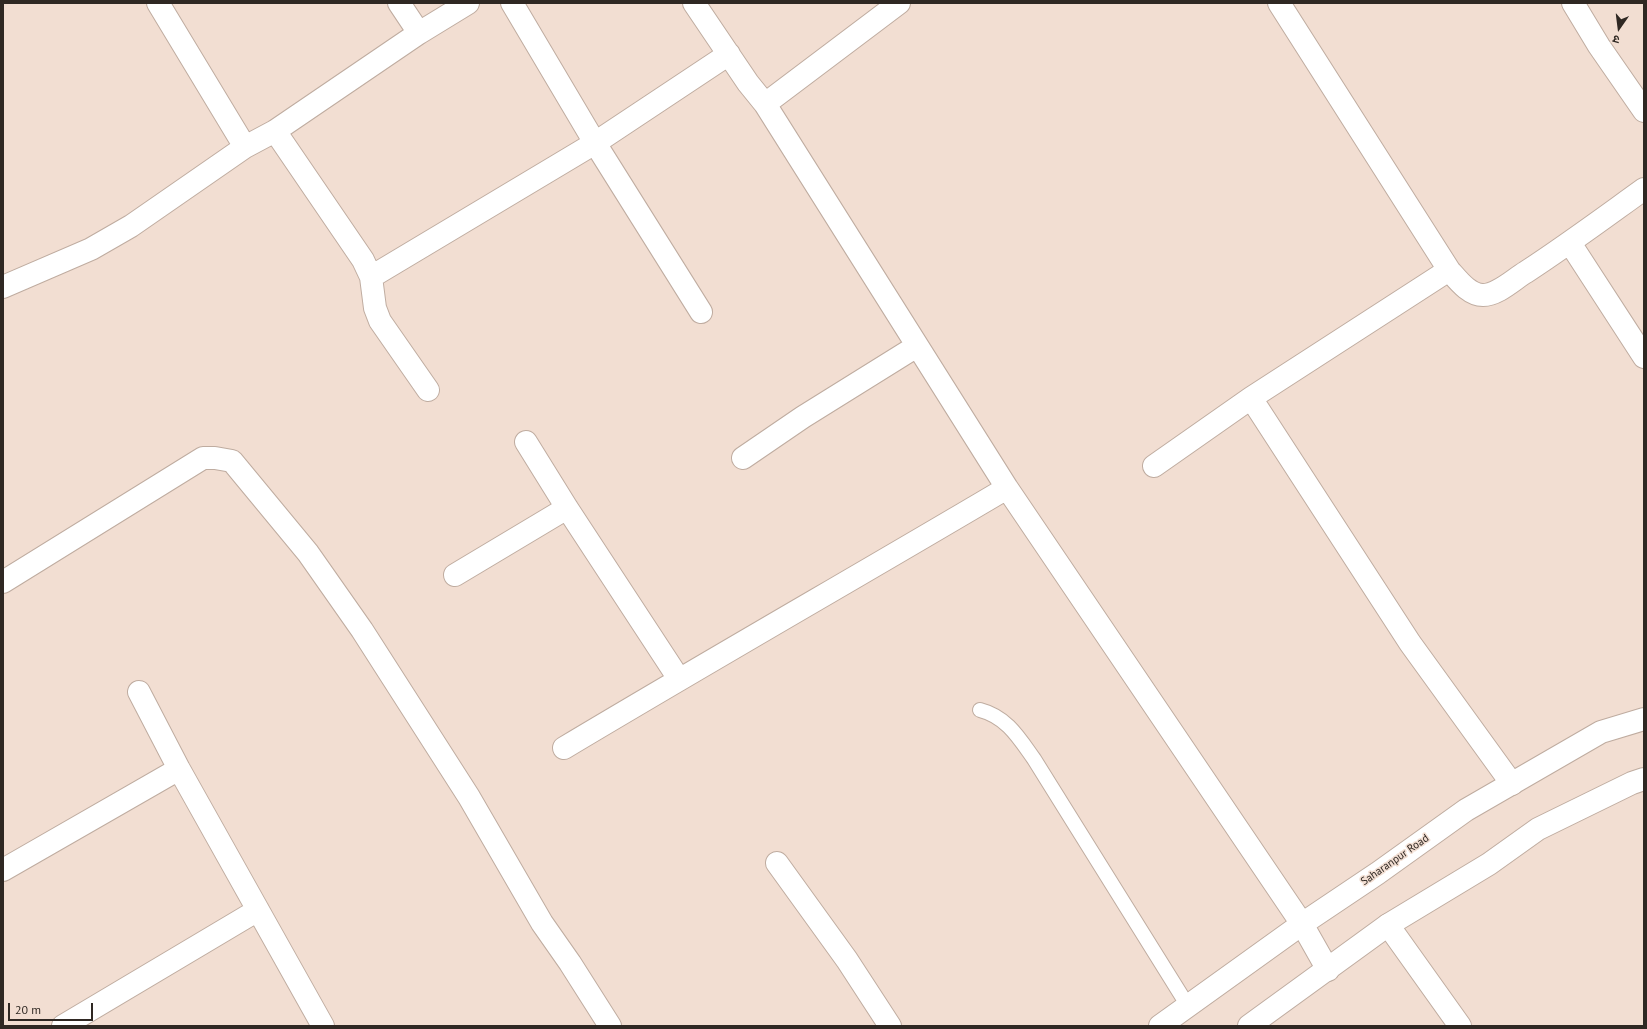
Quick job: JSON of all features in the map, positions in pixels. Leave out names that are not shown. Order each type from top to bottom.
[{"type":"street","points":[[158,3],[245,147]]},
{"type":"street","points":[[399,3],[419,33]]},
{"type":"street","points":[[3,287],[91,249],[131,226],[245,147],[274,131],[419,33],[468,3]]},
{"type":"street","points":[[512,3],[515,5],[595,143],[701,312]]},
{"type":"street","points":[[694,3],[764,104],[1007,488],[1302,924],[1328,970]]},
{"type":"street","points":[[764,104],[899,3]]},
{"type":"street","points":[[1279,3],[1449,270],[1462,285],[1472,291],[1483,295],[1497,291],[1570,243],[1644,189]]},
{"type":"street","points":[[1573,3],[1586,27],[1644,111]]},
{"type":"street","points":[[371,278],[595,143],[729,54]]},
{"type":"street","points":[[274,131],[363,260],[371,278],[375,308],[380,321],[428,390]]},
{"type":"street","points":[[1570,243],[1644,358]]},
{"type":"street","points":[[1154,466],[1251,398],[1449,270]]},
{"type":"street","points":[[743,458],[803,417],[917,346]]},
{"type":"street","points":[[1251,398],[1410,643],[1512,784]]},
{"type":"street","points":[[526,442],[567,508],[679,679]]},
{"type":"street","points":[[3,582],[203,458],[215,458],[232,461],[308,553],[362,630],[469,797],[542,923],[570,963],[610,1026]]},
{"type":"street","points":[[564,748],[679,679],[833,591],[1007,488]]},
{"type":"street","points":[[455,575],[567,508]]},
{"type":"street","points":[[139,692],[179,769],[323,1026]]},
{"type":"street","name":"Saharanpur Road","points":[[1160,1026],[1302,924],[1378,873],[1466,810],[1601,732],[1644,719]]},
{"type":"street","points":[[3,870],[179,769]]},
{"type":"street","points":[[1249,1026],[1388,925],[1489,864],[1538,829],[1632,783],[1644,779]]},
{"type":"street","points":[[777,863],[847,960],[890,1026]]},
{"type":"street","points":[[63,1026],[258,910]]},
{"type":"street","points":[[1388,925],[1460,1026]]},
{"type":"lane","points":[[980,710],[991,713],[1011,727],[1034,759],[1188,1006]]}]
